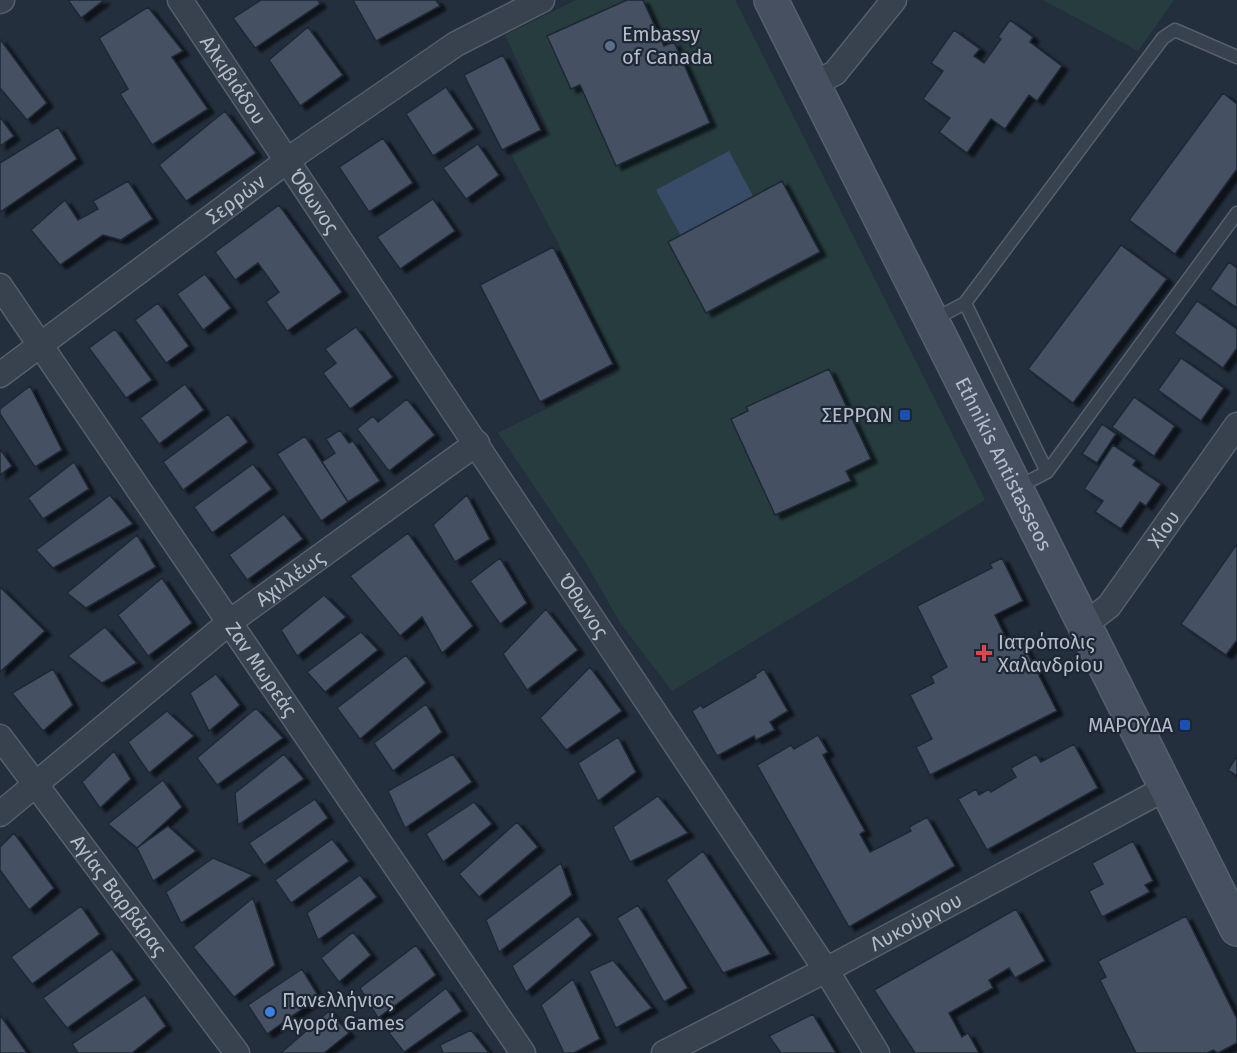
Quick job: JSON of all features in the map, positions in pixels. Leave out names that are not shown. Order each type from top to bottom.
[{"type":"main road","name":"Ethnikis Antistasseos","points":[[771,0],[1237,929]]},
{"type":"street","name":"Αλκιβιάδου","points":[[180,0],[289,160]]},
{"type":"street","name":"Σερρών","points":[[0,375],[289,160],[456,44],[542,0]]},
{"type":"street","points":[[813,84],[835,73],[894,0]]},
{"type":"street","name":"Όθωνος","points":[[289,160],[826,970],[877,1053]]},
{"type":"street","name":"Ζαν Μωρεάς","points":[[0,286],[231,621],[523,1053]]},
{"type":"street","name":"Χίου","points":[[1084,625],[1109,606],[1237,425]]},
{"type":"street","name":"Αχιλλέως","points":[[0,814],[231,621],[477,443]]},
{"type":"street","name":"Αγίας Βαρβάρας","points":[[0,737],[237,1053]]},
{"type":"street","name":"Λυκούργου","points":[[664,1053],[826,970],[1166,788]]},
{"type":"lane","points":[[932,321],[965,303],[1163,38],[1175,30],[1237,57]]},
{"type":"lane","points":[[1015,488],[1047,472],[1237,213]]},
{"type":"lane","points":[[965,303],[1047,472]]},
{"type":"green space","points":[[576,0],[735,0],[985,500],[672,691],[621,624],[584,560],[498,433],[620,372],[558,243],[512,156],[551,135],[505,35]]},
{"type":"green space","points":[[1043,0],[1174,0],[1138,51]]},
{"type":"water","points":[[729,151],[753,196],[681,236],[656,190]]},
{"type":"building","points":[[68,0],[104,0],[81,18]]},
{"type":"building","points":[[261,0],[318,0],[320,4],[255,48],[233,18]]},
{"type":"building","points":[[353,0],[436,0],[440,6],[376,41]]},
{"type":"building","points":[[627,0],[643,0],[664,46],[674,42],[710,123],[616,166],[580,85],[571,89],[547,36]]},
{"type":"building","points":[[148,7],[183,51],[172,57],[208,109],[152,145],[120,94],[128,89],[99,38]]},
{"type":"building","points":[[1010,20],[1033,37],[1030,42],[1062,66],[1037,101],[1029,95],[1005,129],[991,119],[967,153],[939,132],[950,118],[923,99],[943,71],[931,63],[954,30],[980,49],[974,56],[984,63],[1001,39],[998,37]]},
{"type":"building","points":[[308,27],[343,75],[300,106],[269,60]]},
{"type":"building","points":[[0,39],[47,103],[27,120],[0,88]]},
{"type":"building","points":[[503,55],[541,130],[502,150],[464,75]]},
{"type":"building","points":[[446,87],[474,129],[433,156],[406,114]]},
{"type":"building","points":[[1223,93],[1237,104],[1237,169],[1175,254],[1129,220]]},
{"type":"building","points":[[225,111],[256,153],[186,201],[159,165]]},
{"type":"building","points":[[0,117],[14,136],[0,146]]},
{"type":"building","points":[[58,127],[77,159],[0,212],[0,163]]},
{"type":"building","points":[[383,138],[413,183],[369,212],[339,167]]},
{"type":"building","points":[[478,144],[499,175],[466,199],[443,168]]},
{"type":"building","points":[[128,181],[153,219],[121,240],[103,235],[60,265],[31,230],[65,200],[78,220],[98,209],[93,201]]},
{"type":"building","points":[[782,181],[820,252],[706,313],[668,242]]},
{"type":"building","points":[[433,199],[455,231],[400,269],[377,237]]},
{"type":"building","points":[[279,205],[342,292],[287,331],[266,302],[279,292],[258,263],[235,280],[215,252]]},
{"type":"building","points":[[1121,245],[1167,279],[1073,403],[1028,369]]},
{"type":"building","points":[[553,247],[613,364],[540,402],[480,285]]},
{"type":"building","points":[[1229,262],[1237,268],[1237,308],[1210,289]]},
{"type":"building","points":[[205,274],[231,308],[203,330],[177,294]]},
{"type":"building","points":[[1197,301],[1237,329],[1237,348],[1223,368],[1174,333]]},
{"type":"building","points":[[158,303],[189,346],[166,363],[135,320]]},
{"type":"building","points":[[356,327],[393,377],[350,409],[323,373],[336,363],[325,349]]},
{"type":"building","points":[[115,329],[152,380],[126,398],[89,348]]},
{"type":"building","points":[[1181,358],[1224,388],[1201,421],[1158,390]]},
{"type":"building","points":[[829,369],[871,459],[846,471],[851,481],[775,515],[731,419],[748,411],[746,407]]},
{"type":"building","points":[[185,384],[204,410],[159,444],[140,418]]},
{"type":"building","points":[[30,386],[62,450],[35,467],[0,414],[0,409]]},
{"type":"building","points":[[1134,397],[1175,426],[1154,456],[1112,427]]},
{"type":"building","points":[[407,399],[435,435],[389,471],[357,429],[373,416],[378,422]]},
{"type":"building","points":[[228,414],[248,442],[183,490],[163,462]]},
{"type":"building","points":[[1102,424],[1116,434],[1097,463],[1082,454]]},
{"type":"building","points":[[340,430],[349,443],[353,441],[380,481],[348,502],[322,462],[335,453],[326,439]]},
{"type":"building","points":[[305,436],[348,502],[321,521],[277,454]]},
{"type":"building","points":[[1113,445],[1136,460],[1133,465],[1161,484],[1146,506],[1140,502],[1121,529],[1095,512],[1103,501],[1084,489]]},
{"type":"building","points":[[0,449],[12,466],[0,475]]},
{"type":"building","points":[[74,462],[89,489],[43,519],[28,498]]},
{"type":"building","points":[[253,464],[272,489],[212,533],[194,507]]},
{"type":"building","points":[[110,495],[133,524],[53,568],[36,550]]},
{"type":"building","points":[[467,495],[490,539],[455,562],[433,525]]},
{"type":"building","points":[[284,514],[303,539],[247,580],[229,555]]},
{"type":"building","points":[[408,533],[473,626],[442,653],[422,617],[400,636],[350,576]]},
{"type":"building","points":[[137,535],[156,567],[86,608],[67,593]]},
{"type":"building","points":[[1237,544],[1237,640],[1226,655],[1181,624]]},
{"type":"building","points":[[500,558],[527,603],[500,624],[470,581]]},
{"type":"building","name":"Ιατρόπολις Χαλανδρίου","points":[[1002,558],[1023,601],[995,615],[1007,640],[1018,634],[1057,711],[930,775],[916,747],[932,739],[910,695],[934,683],[931,676],[947,667],[917,606],[992,568],[990,564]]},
{"type":"building","points":[[162,578],[192,623],[148,656],[118,615]]},
{"type":"building","points":[[0,587],[45,631],[0,672]]},
{"type":"building","points":[[324,595],[346,617],[297,656],[281,630]]},
{"type":"building","points":[[546,609],[578,650],[527,690],[503,654]]},
{"type":"building","points":[[105,627],[137,663],[102,683],[68,656]]},
{"type":"building","points":[[361,632],[378,650],[325,692],[307,672]]},
{"type":"building","points":[[406,655],[426,683],[360,739],[337,708]]},
{"type":"building","points":[[590,667],[622,711],[566,750],[540,718]]},
{"type":"building","points":[[53,669],[73,705],[43,731],[12,693]]},
{"type":"building","points":[[764,669],[788,711],[770,722],[775,730],[756,740],[754,736],[717,756],[692,711],[701,705],[703,708],[756,677],[755,675]]},
{"type":"building","points":[[216,674],[240,705],[209,731],[190,693]]},
{"type":"building","points":[[426,704],[442,732],[393,771],[374,743]]},
{"type":"building","points":[[256,708],[283,738],[217,785],[197,758]]},
{"type":"building","points":[[167,711],[194,736],[149,773],[128,742]]},
{"type":"building","points":[[818,735],[828,752],[823,755],[865,831],[860,834],[870,852],[911,831],[909,827],[927,817],[955,866],[849,927],[757,765],[791,745],[794,749]]},
{"type":"building","points":[[618,737],[636,772],[598,801],[578,763]]},
{"type":"building","points":[[1074,744],[1098,788],[987,850],[958,799],[976,789],[979,795],[989,789],[991,792],[1016,777],[1011,768],[1036,754],[1041,762]]},
{"type":"building","points":[[114,751],[131,779],[100,808],[82,782]]},
{"type":"building","points":[[284,754],[304,779],[238,825],[235,793]]},
{"type":"building","points":[[453,754],[472,782],[405,828],[388,791]]},
{"type":"building","points":[[1237,756],[1237,776],[1228,770]]},
{"type":"building","points":[[163,780],[182,807],[137,848],[108,824]]},
{"type":"building","points":[[658,796],[688,833],[630,862],[613,827]]},
{"type":"building","points":[[315,799],[328,818],[264,865],[249,843]]},
{"type":"building","points":[[474,802],[492,824],[443,862],[426,834]]},
{"type":"building","points":[[517,822],[538,847],[479,897],[459,874]]},
{"type":"building","points":[[168,826],[196,851],[153,881],[137,848]]},
{"type":"building","points":[[14,833],[54,888],[29,910],[0,870],[0,847]]},
{"type":"building","points":[[332,839],[349,861],[291,903],[275,880]]},
{"type":"building","points":[[1133,841],[1153,881],[1145,885],[1150,892],[1102,917],[1089,891],[1103,884],[1092,863]]},
{"type":"building","points":[[703,851],[771,954],[723,973],[666,880]]},
{"type":"building","points":[[213,858],[253,875],[181,923],[166,892]]},
{"type":"building","points":[[561,863],[572,895],[499,952],[486,920]]},
{"type":"building","points":[[360,875],[377,897],[318,940],[307,913]]},
{"type":"building","points":[[253,898],[275,965],[234,997],[193,947]]},
{"type":"building","points":[[638,905],[688,988],[664,1002],[617,918]]},
{"type":"building","points":[[81,906],[100,934],[32,984],[11,957]]},
{"type":"building","points":[[1016,909],[1045,961],[1015,978],[1009,968],[989,980],[993,988],[949,1013],[962,1037],[968,1033],[979,1053],[915,1053],[874,990]]},
{"type":"building","points":[[578,916],[592,935],[526,992],[512,966]]},
{"type":"building","points":[[1186,916],[1237,1019],[1237,1043],[1218,1053],[1213,1050],[1207,1053],[1136,1053],[1100,980],[1106,977],[1098,961]]},
{"type":"building","points":[[353,932],[371,955],[339,982],[321,958]]},
{"type":"building","points":[[416,945],[436,975],[378,1018],[360,988]]},
{"type":"building","points":[[112,949],[134,980],[67,1028],[43,998]]},
{"type":"building","points":[[613,960],[652,1008],[616,1028],[589,971]]},
{"type":"building","points":[[302,969],[319,997],[267,1034],[248,1005]]},
{"type":"building","points":[[573,979],[600,1039],[574,1053],[564,1053],[541,1005]]},
{"type":"building","points":[[446,988],[462,1011],[404,1052],[389,1033]]},
{"type":"building","points":[[145,995],[166,1026],[132,1053],[78,1053],[72,1044]]},
{"type":"building","points":[[329,1011],[349,1033],[324,1053],[281,1053]]},
{"type":"building","points":[[813,1014],[836,1053],[781,1053],[769,1036]]},
{"type":"building","points":[[0,1015],[27,1053],[0,1053]]},
{"type":"building","points":[[471,1030],[489,1053],[443,1053],[440,1045]]},
{"type":"place","name":"Embassy of Canada","points":[[610,46]]},
{"type":"place","name":"ΣΕΡΡΩΝ","points":[[905,415]]},
{"type":"place","name":"Ιατρόπολις Χαλανδρίου","points":[[984,653]]},
{"type":"place","name":"ΜΑΡΟΥΔΑ","points":[[1185,725]]},
{"type":"place","name":"Πανελλήνιος Αγορά Games","points":[[270,1012]]}]
